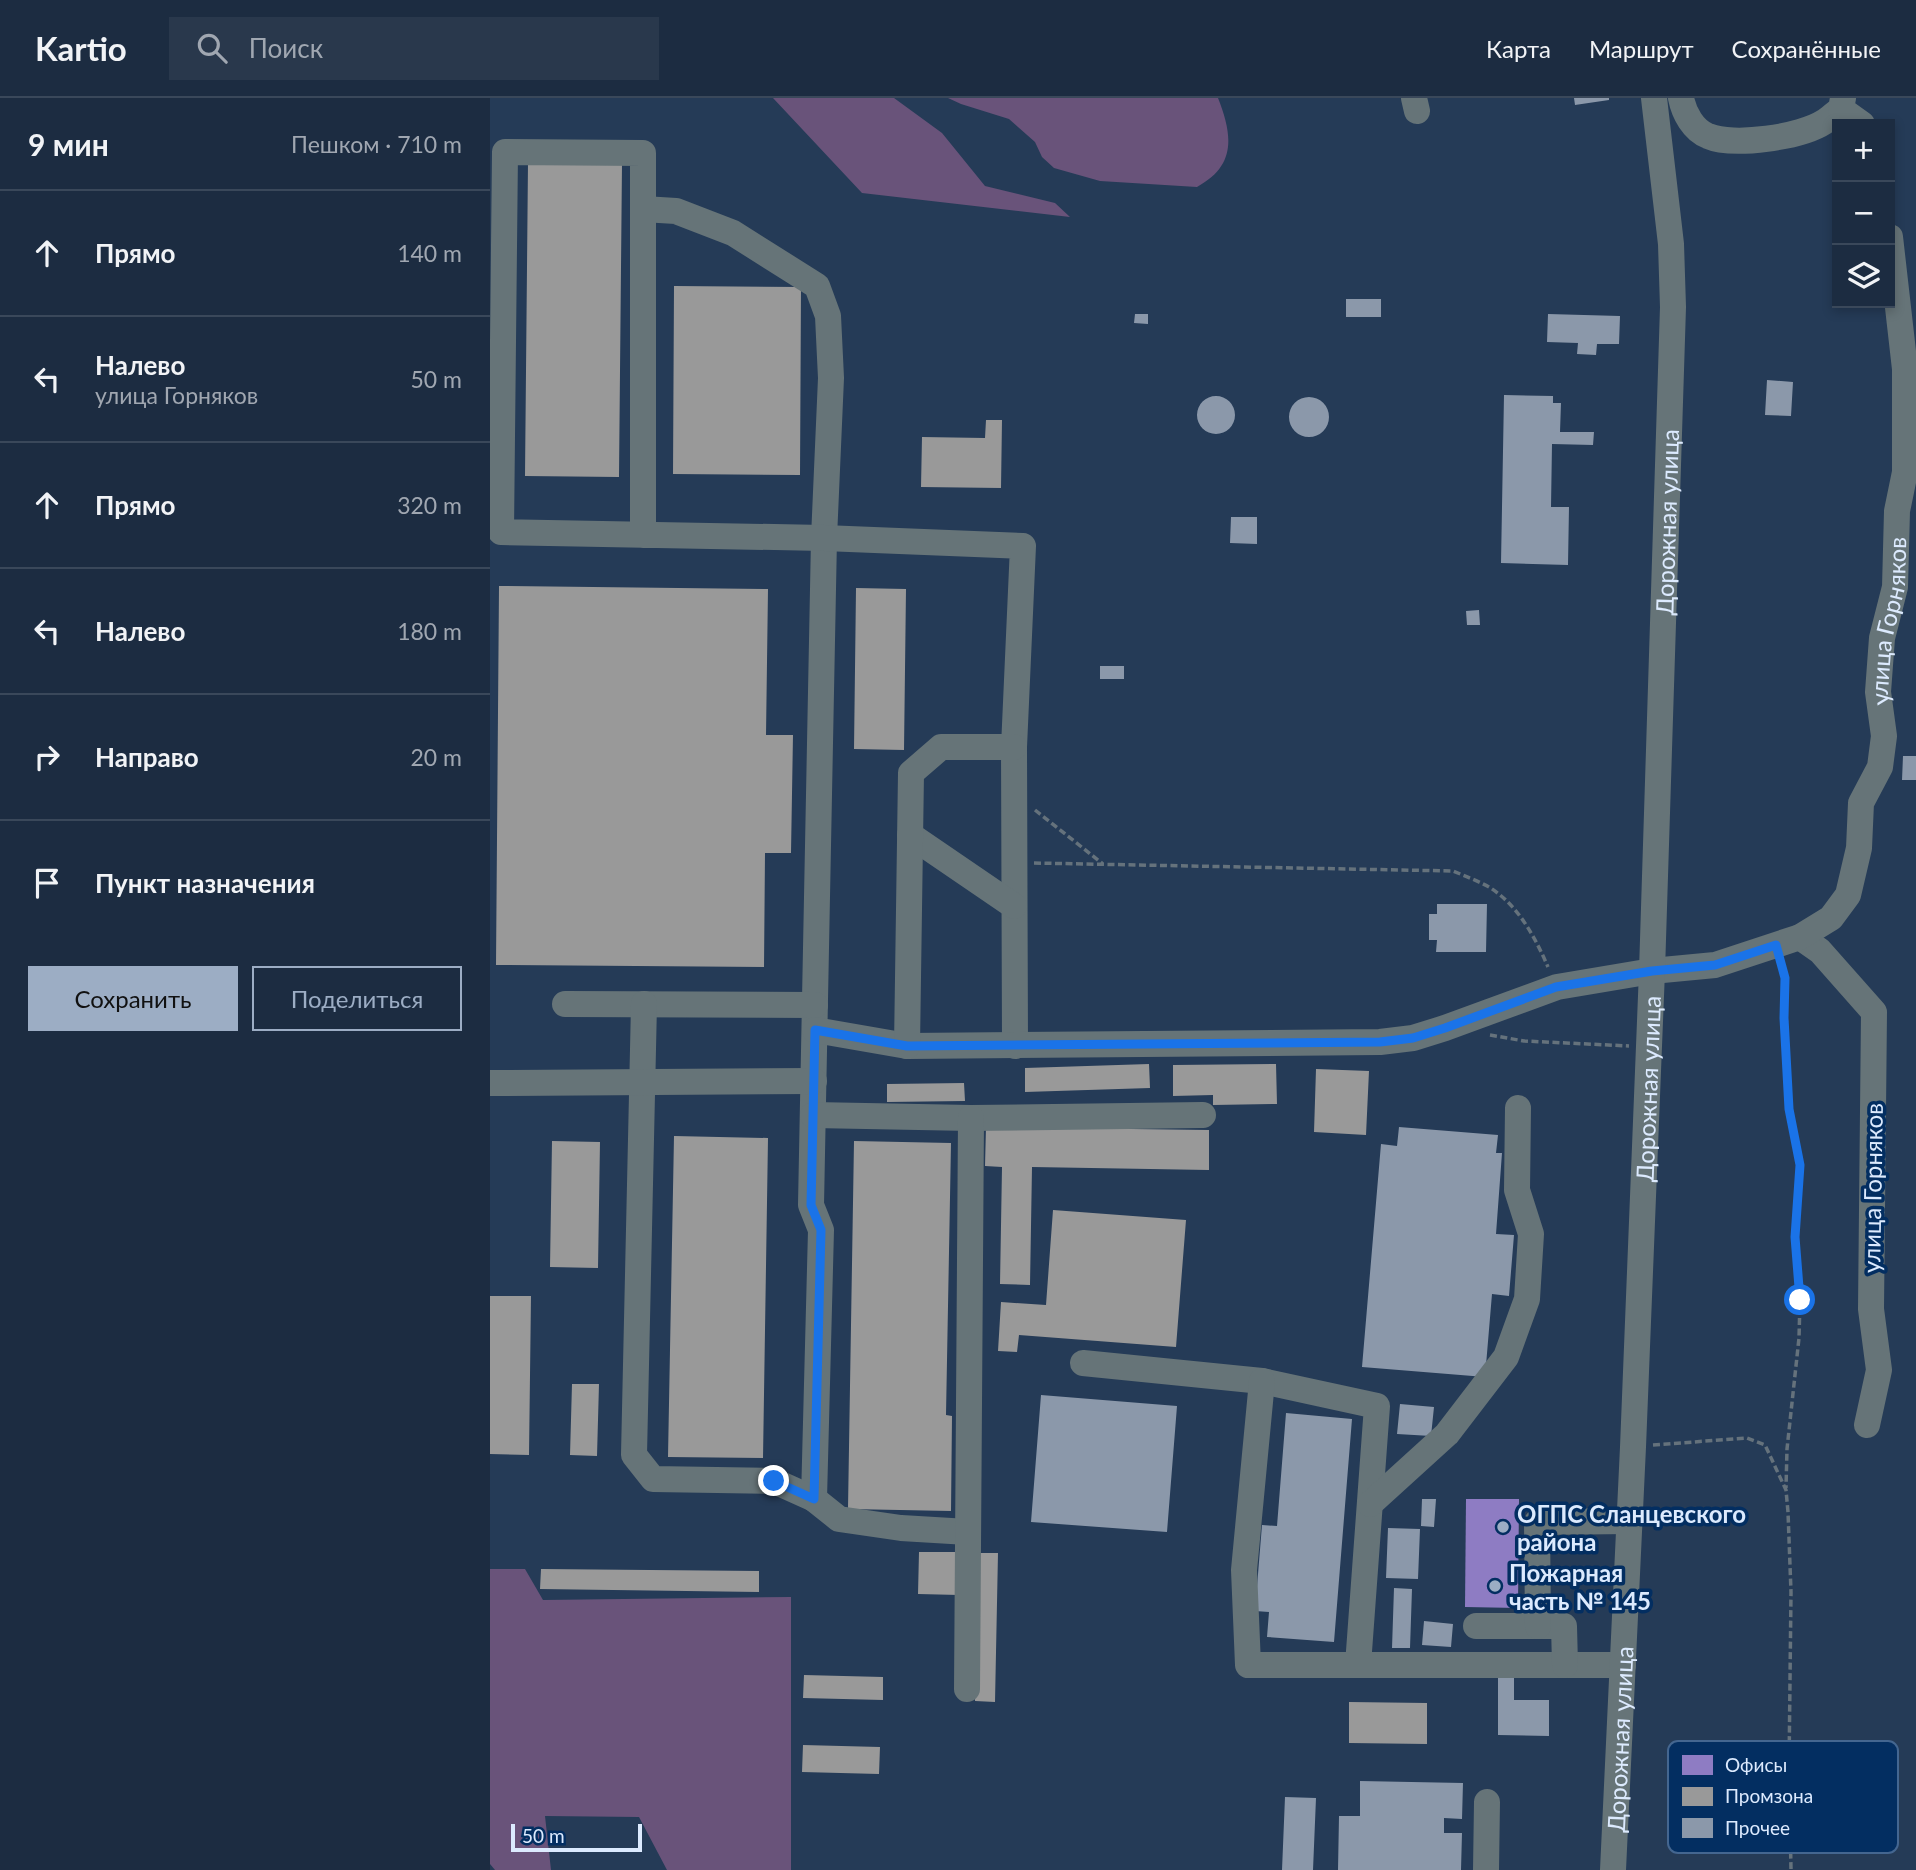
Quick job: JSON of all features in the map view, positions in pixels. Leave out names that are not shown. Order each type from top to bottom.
[{"type":"street","name":"Дорожная улица","points":[[1613,1870],[1652,971],[1673,307],[1671,244],[1654,98]]},
{"type":"street","points":[[1681,98],[1683,108],[1695,127],[1709,137],[1734,140],[1794,135],[1848,110]]},
{"type":"street","points":[[643,535],[643,153],[505,152],[501,532],[1023,545],[1014,747],[1015,1046]]},
{"type":"street","points":[[643,209],[676,211],[733,233],[817,286],[828,316],[831,378],[824,538],[811,1205],[821,1230],[814,1499]]},
{"type":"street","name":"улица Горняков","points":[[565,1004],[644,1004],[815,1017],[907,1046],[1380,1042],[1413,1038],[1445,1028],[1556,987],[1652,971],[1715,965],[1788,941],[1830,918],[1848,895],[1859,848],[1861,803],[1880,767],[1884,736],[1878,692],[1882,638],[1895,587],[1894,542],[1905,459],[1905,369],[1891,245]]},
{"type":"street","points":[[907,1046],[911,773],[941,747],[1014,747]]},
{"type":"street","points":[[910,835],[1014,905]]},
{"type":"street","name":"улица Горняков","points":[[1788,941],[1820,951],[1874,1012],[1871,1309],[1880,1370],[1867,1425]]},
{"type":"street","points":[[644,1004],[634,1455],[653,1479],[774,1481],[814,1499],[839,1519],[901,1528],[968,1532]]},
{"type":"street","points":[[490,1083],[814,1081]]},
{"type":"street","points":[[1370,1504],[1447,1434],[1506,1357],[1527,1299],[1531,1234],[1517,1190],[1518,1108]]},
{"type":"street","points":[[813,1115],[971,1118],[1203,1115]]},
{"type":"street","points":[[967,1689],[971,1118]]},
{"type":"street","points":[[1083,1363],[1262,1381],[1377,1406],[1358,1665]]},
{"type":"street","points":[[1262,1381],[1244,1570],[1248,1665],[1623,1665]]},
{"type":"street","points":[[1538,1626],[1537,1522],[1629,1521]]},
{"type":"street","points":[[1476,1626],[1564,1626],[1564,1665]]},
{"type":"street","points":[[1486,1870],[1488,1802]]},
{"type":"path","points":[[1014,793],[1104,864]]},
{"type":"path","points":[[1014,863],[1453,871],[1490,888],[1520,916],[1535,938],[1556,987]]},
{"type":"path","points":[[1788,941],[1784,1018],[1789,1109],[1800,1165],[1795,1237],[1800,1300],[1799,1338],[1787,1449],[1786,1490],[1791,1592],[1789,1741]]},
{"type":"path","points":[[1633,1447],[1747,1438],[1765,1445],[1786,1490]]},
{"type":"shaded area","points":[[773,98],[894,98],[942,133],[985,186],[1055,203],[1070,217],[862,193]]},
{"type":"shaded area","points":[[948,98],[1218,98],[1227,125],[1228,149],[1219,170],[1197,187],[1100,181],[1054,168],[1042,157],[1035,142],[1009,119]]},
{"type":"shaded area","points":[[490,1569],[525,1569],[543,1600],[791,1597],[791,1870],[667,1870],[639,1817],[545,1816],[551,1870],[495,1870],[490,1864]]},
{"type":"building: Офисы","points":[[1466,1499],[1519,1499],[1518,1608],[1465,1607]]},
{"type":"building: Промзона","points":[[528,162],[622,163],[619,477],[525,476]]},
{"type":"building: Промзона","points":[[674,286],[801,287],[800,475],[673,474]]},
{"type":"building: Промзона","points":[[986,420],[1002,420],[1001,488],[921,487],[922,437],[985,438]]},
{"type":"building: Промзона","points":[[499,586],[768,589],[766,735],[793,735],[791,853],[765,853],[764,967],[496,965]]},
{"type":"building: Промзона","points":[[856,588],[906,589],[904,750],[854,749]]},
{"type":"building: Промзона","points":[[1149,1064],[1150,1088],[1025,1092],[1025,1068]]},
{"type":"building: Промзона","points":[[1276,1064],[1277,1104],[1213,1105],[1213,1095],[1173,1096],[1173,1065]]},
{"type":"building: Промзона","points":[[1316,1069],[1369,1071],[1366,1135],[1314,1132]]},
{"type":"building: Промзона","points":[[964,1083],[965,1101],[887,1102],[887,1084]]},
{"type":"building: Промзона","points":[[986,1127],[1209,1130],[1209,1170],[1032,1167],[1030,1285],[1000,1284],[1002,1167],[985,1166]]},
{"type":"building: Промзона","points":[[674,1136],[768,1138],[763,1458],[668,1457]]},
{"type":"building: Промзона","points":[[552,1141],[600,1142],[598,1268],[550,1267]]},
{"type":"building: Промзона","points":[[854,1141],[951,1143],[946,1415],[952,1416],[951,1511],[848,1509]]},
{"type":"building: Промзона","points":[[1053,1210],[1186,1220],[1176,1347],[1019,1335],[1017,1352],[998,1351],[1001,1302],[1046,1305]]},
{"type":"building: Промзона","points":[[490,1296],[531,1296],[529,1455],[490,1454]]},
{"type":"building: Промзона","points":[[572,1384],[599,1384],[597,1456],[570,1455]]},
{"type":"building: Промзона","points":[[919,1552],[960,1552],[959,1595],[918,1594]]},
{"type":"building: Промзона","points":[[978,1553],[998,1553],[995,1702],[975,1701]]},
{"type":"building: Промзона","points":[[541,1569],[759,1571],[759,1592],[540,1589]]},
{"type":"building: Промзона","points":[[804,1675],[883,1677],[883,1700],[803,1698]]},
{"type":"building: Промзона","points":[[1349,1702],[1427,1703],[1427,1744],[1349,1743]]},
{"type":"building: Промзона","points":[[803,1745],[880,1747],[879,1774],[802,1772]]},
{"type":"building: Прочее","points":[[1574,98],[1609,98],[1609,100],[1575,105]]},
{"type":"building: Прочее","points":[[1346,299],[1381,299],[1381,317],[1346,317]]},
{"type":"building: Прочее","points":[[1135,314],[1148,314],[1148,324],[1134,323]]},
{"type":"building: Прочее","points":[[1548,314],[1620,316],[1619,344],[1597,344],[1596,355],[1577,354],[1578,343],[1547,342]]},
{"type":"building: Прочее","points":[[1767,380],[1793,382],[1791,416],[1765,415]]},
{"type":"building: Прочее","points":[[1504,395],[1553,396],[1553,403],[1561,403],[1560,432],[1594,432],[1593,445],[1552,444],[1551,507],[1569,507],[1568,565],[1501,563]]},
{"type":"building: Прочее","points":[[1216,396],[1230,401],[1235,415],[1230,429],[1216,434],[1202,429],[1197,415],[1202,401]]},
{"type":"building: Прочее","points":[[1309,397],[1323,403],[1329,417],[1323,431],[1309,437],[1295,431],[1289,417],[1295,403]]},
{"type":"building: Прочее","points":[[1231,517],[1257,517],[1257,544],[1230,543]]},
{"type":"building: Прочее","points":[[1479,610],[1480,625],[1467,625],[1466,611]]},
{"type":"building: Прочее","points":[[1100,666],[1124,666],[1124,679],[1100,679]]},
{"type":"building: Прочее","points":[[1903,756],[1916,756],[1916,780],[1902,780]]},
{"type":"building: Прочее","points":[[1437,904],[1487,904],[1486,952],[1436,952],[1437,940],[1429,940],[1429,914],[1437,914]]},
{"type":"building: Прочее","points":[[1399,1127],[1498,1135],[1496,1153],[1502,1153],[1496,1234],[1514,1235],[1509,1296],[1492,1294],[1485,1377],[1362,1367],[1381,1144],[1397,1146]]},
{"type":"building: Прочее","points":[[1041,1395],[1177,1406],[1167,1532],[1031,1522]]},
{"type":"building: Прочее","points":[[1400,1404],[1434,1407],[1431,1436],[1397,1434]]},
{"type":"building: Прочее","points":[[1286,1413],[1352,1419],[1334,1642],[1267,1637],[1269,1612],[1255,1611],[1262,1525],[1277,1526]]},
{"type":"building: Прочее","points":[[1422,1499],[1436,1499],[1434,1527],[1421,1526]]},
{"type":"building: Прочее","points":[[1388,1528],[1420,1529],[1418,1579],[1386,1578]]},
{"type":"building: Прочее","points":[[1394,1588],[1412,1589],[1410,1648],[1392,1648]]},
{"type":"building: Прочее","points":[[1424,1621],[1453,1624],[1451,1647],[1422,1645]]},
{"type":"building: Прочее","points":[[1498,1674],[1514,1674],[1514,1700],[1549,1700],[1549,1736],[1498,1735]]},
{"type":"building: Прочее","points":[[1360,1781],[1463,1783],[1462,1819],[1444,1818],[1444,1833],[1462,1833],[1461,1870],[1338,1870],[1339,1816],[1360,1816]]},
{"type":"building: Прочее","points":[[1285,1797],[1316,1798],[1313,1870],[1282,1870]]},
{"type":"place","name":"ОГПС Сланцевского района","points":[[1503,1527]]},
{"type":"place","name":"Пожарная часть № 145","points":[[1495,1586]]},
{"type":"route","points":[[774,1481],[814,1499],[821,1230],[811,1205],[815,1030],[907,1046],[1380,1042],[1413,1038],[1445,1028],[1556,987],[1652,971],[1715,965],[1776,945],[1785,978],[1784,1018],[1789,1109],[1800,1165],[1795,1237],[1800,1300]]}]
